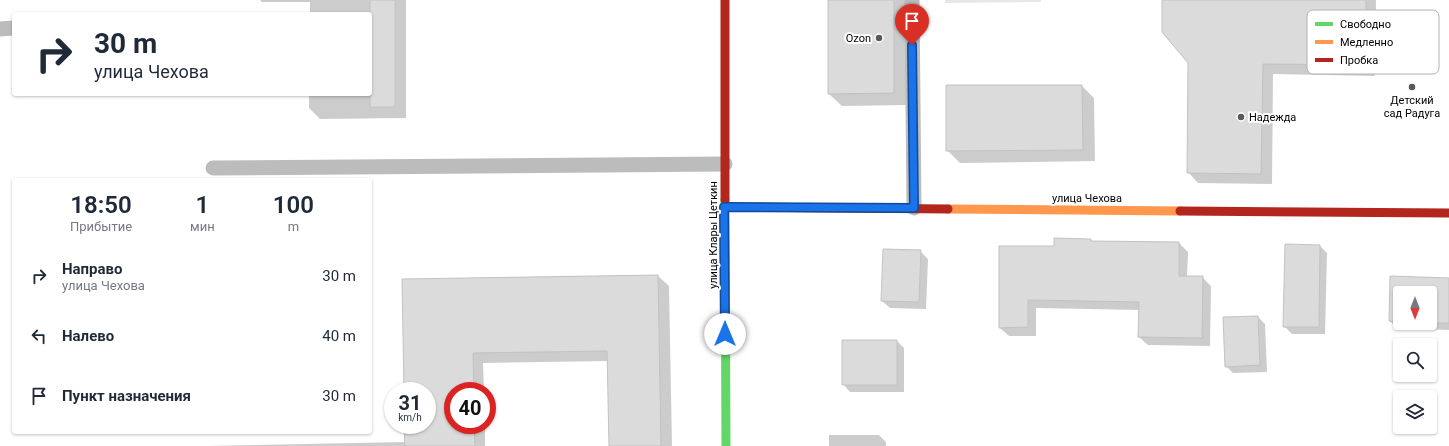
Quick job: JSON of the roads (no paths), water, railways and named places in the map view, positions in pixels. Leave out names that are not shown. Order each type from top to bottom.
[{"type":"street","name":"улица Клары Цеткин","points":[[725,0],[724,207],[726,446]]},
{"type":"street","name":"улица Чехова","points":[[724,207],[1449,213]]},
{"type":"lane","points":[[912,0],[914,208]]},
{"type":"lane","points":[[0,29],[12,28]]},
{"type":"lane","points":[[213,168],[724,164]]},
{"type":"place","name":"Ozon","points":[[879,38]]},
{"type":"place","name":"Детский сад Радуга","points":[[1412,87]]},
{"type":"place","name":"Надежда","points":[[1241,117]]}]
